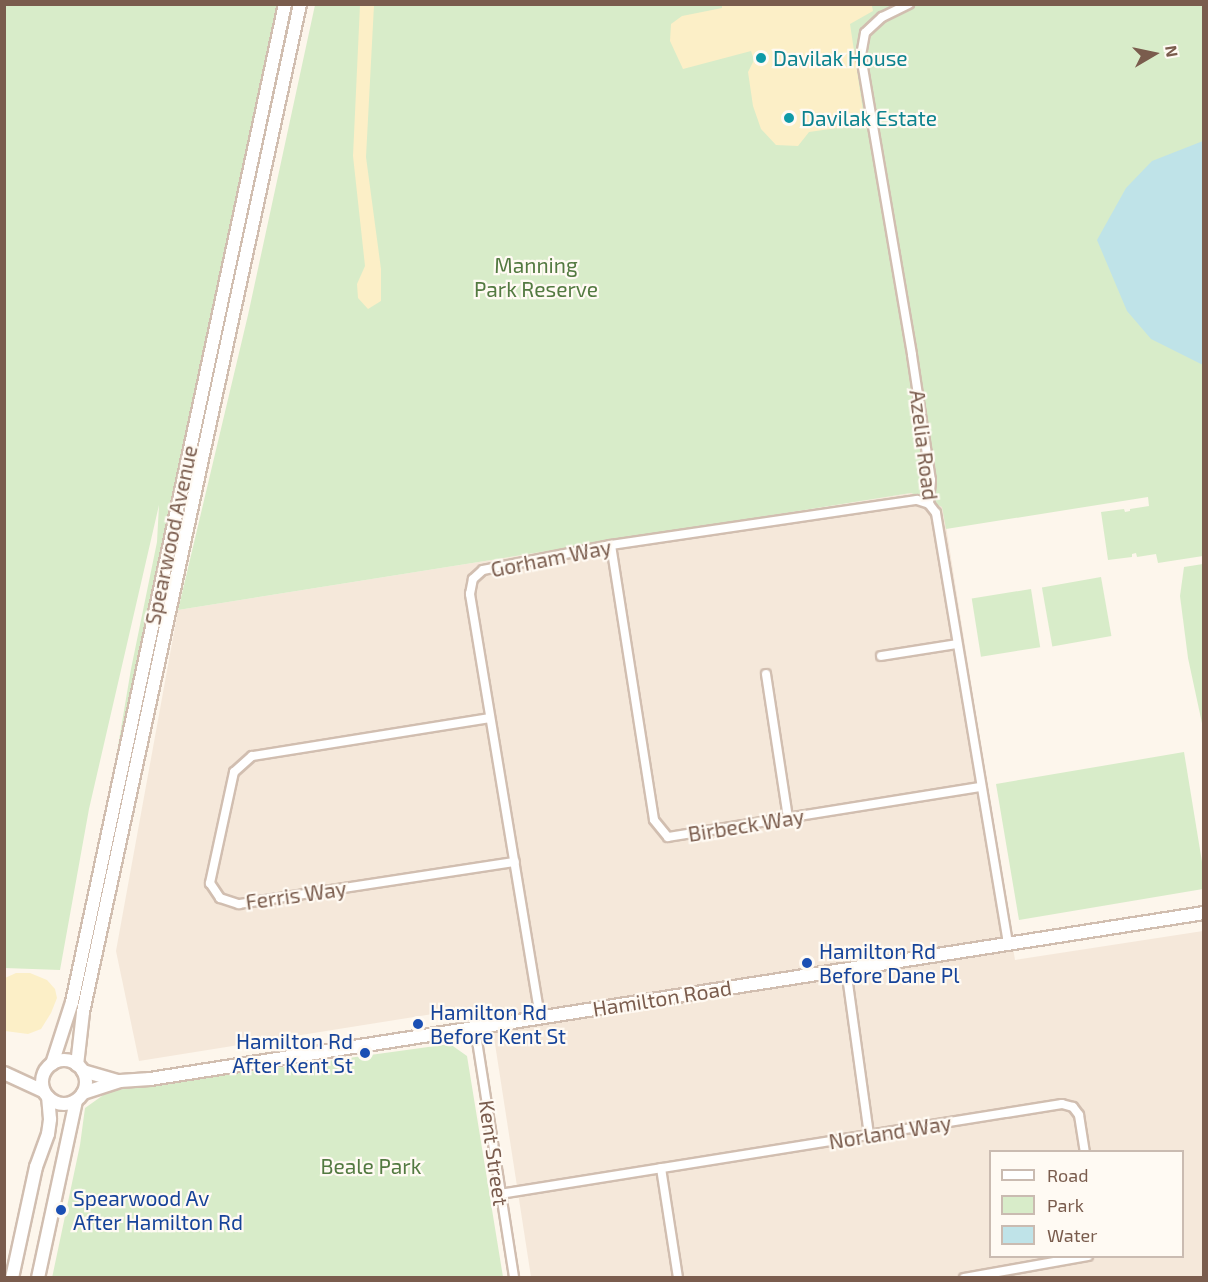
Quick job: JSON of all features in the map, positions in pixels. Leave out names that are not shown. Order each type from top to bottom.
[{"type":"main road","name":"Spearwood Avenue","points":[[48,1068],[72,1002],[285,4]]},
{"type":"main road","name":"Spearwood Avenue","points":[[80,1068],[83,1012],[300,4]]},
{"type":"main road","name":"Hamilton Road","points":[[80,1097],[120,1081],[150,1079],[1203,913]]},
{"type":"main road","points":[[8,1074],[48,1068],[65,1060],[80,1068],[86,1078],[39,1278]]},
{"type":"main road","points":[[12,1278],[36,1167],[48,1134],[50,1119],[46,1094],[48,1068]]},
{"type":"main road","name":"Hamilton Road","points":[[80,1068],[120,1081]]},
{"type":"main road","points":[[8,1074],[46,1094],[58,1104],[80,1097]]},
{"type":"street","name":"Azelia Road","points":[[909,4],[882,17],[865,33],[861,56],[916,378],[931,480],[929,504],[936,513],[1008,944]]},
{"type":"street","name":"Gorham Way","points":[[540,1017],[470,594],[473,579],[483,570],[611,545],[917,500],[929,504]]},
{"type":"street","name":"Birbeck Way","points":[[611,545],[654,820],[668,837],[980,787]]},
{"type":"street","points":[[881,656],[957,644]]},
{"type":"street","points":[[766,674],[788,818]]},
{"type":"street","name":"Ferris Way","points":[[490,718],[252,756],[234,772],[210,883],[220,898],[239,904],[515,862]]},
{"type":"street","points":[[846,969],[869,1135]]},
{"type":"street","name":"Kent Street","points":[[475,1028],[514,1278]]},
{"type":"street","name":"Norland Way","points":[[500,1194],[1062,1104],[1073,1107],[1079,1115],[1085,1150]]},
{"type":"street","points":[[661,1168],[678,1278]]},
{"type":"street","points":[[964,1278],[1082,1258]]},
{"type":"shaded area","points":[[911,493],[943,507],[1015,960],[1203,931],[1203,1277],[531,1277],[489,1005],[139,1061],[116,951],[178,610]]},
{"type":"green space","points":[[5,5],[278,5],[114,781],[131,669],[157,542],[159,505],[89,809],[60,970],[5,968]]},
{"type":"green space","name":"Manning Park Reserve","points":[[315,5],[1203,5],[1203,556],[1158,563],[1156,554],[1137,557],[1136,553],[1132,554],[1132,557],[1108,560],[1101,512],[1124,509],[1125,512],[1149,506],[1148,497],[946,529],[942,507],[911,493],[178,610],[248,315]]},
{"type":"green space","points":[[1204,564],[1203,728],[1188,658],[1180,596],[1184,567]]},
{"type":"green space","points":[[1101,577],[1111,636],[1052,647],[1042,587]]},
{"type":"green space","points":[[1031,589],[1040,647],[981,657],[972,598]]},
{"type":"green space","points":[[1184,752],[1203,868],[1203,889],[1019,920],[996,784]]},
{"type":"green space","name":"Beale Park","points":[[450,1044],[467,1056],[503,1277],[52,1278],[80,1145],[85,1108],[109,1091]]},
{"type":"sand","points":[[360,5],[374,5],[366,157],[381,269],[381,301],[368,309],[358,298],[357,284],[365,266],[353,156]]},
{"type":"sand","points":[[722,5],[872,6],[873,11],[850,24],[865,124],[809,132],[798,146],[776,145],[761,129],[753,106],[748,72],[754,60],[751,51],[683,69],[670,41],[671,24],[682,16],[722,8]]},
{"type":"sand","points":[[16,973],[30,973],[47,980],[55,989],[57,998],[41,1029],[28,1034],[5,1031],[5,978]]},
{"type":"water","points":[[1203,141],[1203,365],[1151,339],[1127,311],[1097,240],[1126,188],[1152,161]]},
{"type":"place","name":"Davilak House","points":[[761,58]]},
{"type":"place","name":"Davilak Estate","points":[[789,118]]},
{"type":"place","name":"Hamilton Rd Before Dane Pl","points":[[807,963]]},
{"type":"place","name":"Hamilton Rd Before Kent St","points":[[418,1024]]},
{"type":"place","name":"Hamilton Rd After Kent St","points":[[365,1053]]},
{"type":"place","name":"Spearwood Av After Hamilton Rd","points":[[61,1210]]}]
